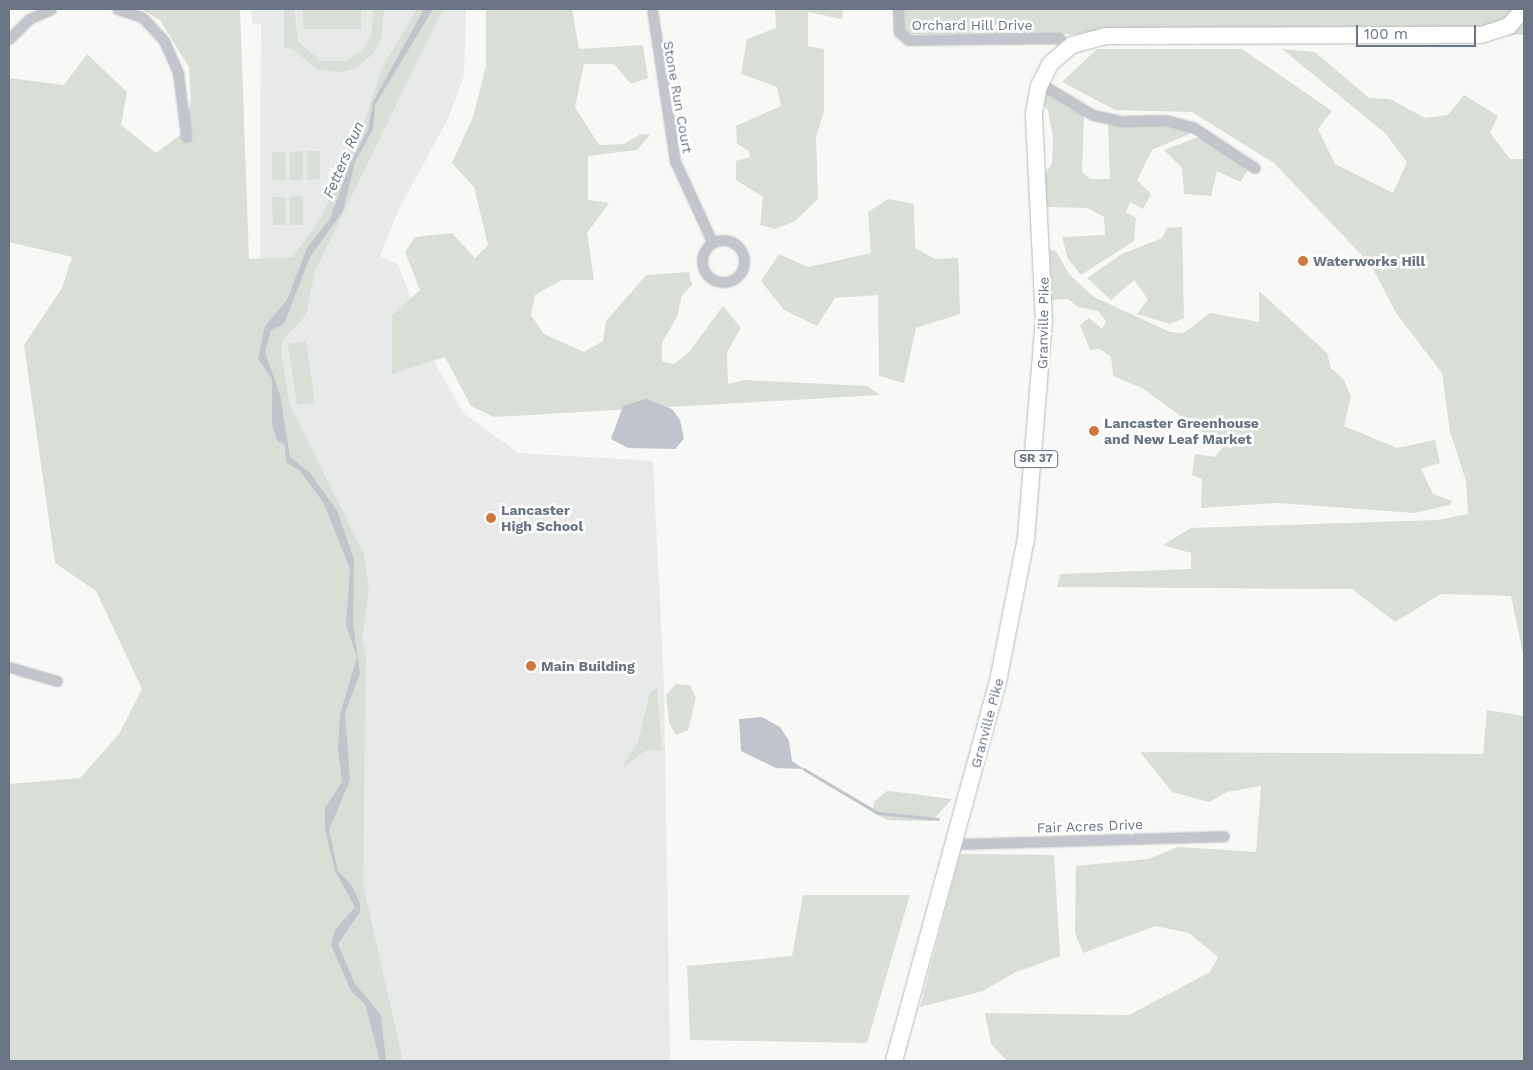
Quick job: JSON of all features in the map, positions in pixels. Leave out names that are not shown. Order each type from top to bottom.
[{"type":"highway","name":"Granville Pike","points":[[894,1061],[956,844],[1008,640],[1036,460],[1044,321],[1034,113],[1040,83],[1050,64],[1067,48],[1106,36],[1481,36],[1509,26],[1524,9]]},
{"type":"street","points":[[9,39],[29,20],[51,9]]},
{"type":"street","points":[[117,9],[142,17],[164,42],[178,73],[186,136]]},
{"type":"street","name":"Stone Run Court","points":[[652,9],[675,161],[712,242]]},
{"type":"street","name":"Orchard Hill Drive","points":[[898,9],[899,32],[908,40],[1059,38],[1067,48]]},
{"type":"street","points":[[1040,83],[1093,115],[1122,121],[1166,120],[1193,127],[1255,168]]},
{"type":"street","points":[[729,240],[742,250],[744,267],[734,280],[717,282],[704,272],[702,255],[712,242],[729,240]]},
{"type":"street","points":[[9,667],[57,681]]},
{"type":"street","name":"Fair Acres Drive","points":[[956,844],[1224,836]]},
{"type":"shaded area","points":[[141,9],[240,9],[249,259],[293,257],[321,217],[363,126],[382,67],[417,9],[443,9],[315,271],[306,315],[282,341],[281,352],[290,405],[364,554],[369,591],[362,639],[366,656],[363,884],[403,1061],[9,1061],[9,784],[80,778],[119,734],[142,689],[96,591],[55,563],[24,345],[62,288],[72,257],[9,242],[9,78],[64,85],[87,54],[127,92],[121,125],[156,153],[183,133],[191,100],[189,67],[160,20]]},
{"type":"shaded area","name":"Lancaster High School","points":[[251,9],[466,9],[464,76],[448,119],[399,209],[380,256],[398,264],[434,361],[464,414],[519,453],[653,461],[664,686],[670,1061],[394,1061],[260,392],[261,24],[252,23]]},
{"type":"shaded area","points":[[284,9],[294,9],[298,41],[321,61],[346,61],[362,51],[371,35],[374,9],[384,9],[381,39],[374,53],[356,68],[341,72],[318,70],[291,48],[284,48]]},
{"type":"shaded area","points":[[303,9],[361,9],[361,29],[303,29]]},
{"type":"shaded area","points":[[424,9],[433,9],[375,105],[373,129],[355,162],[343,211],[310,257],[284,324],[271,330],[265,352],[280,395],[290,457],[310,473],[337,511],[354,559],[353,623],[360,674],[345,713],[350,780],[329,830],[338,871],[352,886],[360,904],[360,912],[338,944],[355,984],[381,1015],[386,1061],[380,1061],[365,1004],[351,991],[331,945],[335,930],[355,907],[335,871],[325,829],[325,808],[342,782],[338,749],[340,714],[357,657],[346,625],[350,569],[323,502],[300,471],[286,462],[285,445],[277,440],[272,424],[272,379],[258,359],[265,326],[287,300],[307,248],[330,219],[351,161],[368,130],[373,102]]},
{"type":"shaded area","points":[[486,9],[572,9],[579,49],[643,45],[648,78],[631,84],[614,64],[584,64],[575,107],[599,145],[624,144],[641,134],[650,135],[637,150],[588,156],[588,200],[609,203],[587,233],[594,280],[562,280],[535,295],[531,315],[544,334],[584,352],[603,341],[606,321],[646,275],[689,272],[692,285],[682,295],[677,317],[662,343],[662,361],[674,364],[689,352],[723,306],[741,328],[727,352],[728,384],[745,380],[867,386],[880,395],[494,417],[471,406],[445,357],[392,374],[392,315],[420,290],[405,252],[415,237],[452,233],[475,258],[488,245],[474,187],[452,163],[473,117],[486,66]]},
{"type":"shaded area","points":[[775,9],[843,9],[842,19],[808,12],[808,46],[824,49],[824,112],[816,137],[818,199],[795,221],[775,229],[760,225],[763,197],[736,180],[736,161],[750,157],[748,150],[737,144],[736,126],[781,106],[777,87],[741,74],[747,39],[776,28]]},
{"type":"shaded area","points":[[903,9],[1524,9],[1524,35],[903,34]]},
{"type":"shaded area","points":[[1097,49],[1242,49],[1332,111],[1318,129],[1335,164],[1393,193],[1407,162],[1385,133],[1282,49],[1315,52],[1369,98],[1390,99],[1425,118],[1448,115],[1464,95],[1498,116],[1490,133],[1510,159],[1524,159],[1524,659],[1511,596],[1441,594],[1395,622],[1352,589],[1057,587],[1060,574],[1191,569],[1191,553],[1163,545],[1191,528],[1437,520],[1468,514],[1466,481],[1450,432],[1442,373],[1396,313],[1371,265],[1274,163],[1192,112],[1115,110],[1062,82]]},
{"type":"shaded area","points":[[1047,90],[1084,115],[1082,172],[1090,179],[1110,179],[1108,125],[1178,125],[1194,132],[1152,150],[1137,180],[1151,194],[1143,209],[1130,202],[1126,212],[1136,218],[1134,241],[1081,275],[1068,259],[1062,237],[1105,235],[1104,217],[1088,208],[1046,207],[1044,176],[1052,163],[1053,138],[1048,110],[1041,102]]},
{"type":"shaded area","points":[[1201,136],[1249,169],[1240,182],[1217,171],[1211,196],[1184,194],[1182,168],[1164,150]]},
{"type":"shaded area","points":[[303,151],[303,180],[290,180],[289,152]]},
{"type":"shaded area","points":[[307,151],[320,151],[320,179],[307,180]]},
{"type":"shaded area","points":[[272,152],[285,152],[286,180],[272,180]]},
{"type":"shaded area","points":[[303,196],[303,225],[290,225],[289,197]]},
{"type":"shaded area","points":[[272,197],[285,197],[286,225],[273,225]]},
{"type":"shaded area","points":[[888,199],[914,204],[915,248],[935,259],[958,258],[960,314],[916,328],[904,383],[879,376],[878,295],[835,298],[817,326],[784,310],[761,281],[779,254],[808,267],[871,253],[868,212]]},
{"type":"shaded area","points":[[1182,227],[1184,318],[1170,324],[1137,314],[1148,299],[1134,280],[1111,300],[1087,278],[1122,254],[1162,238],[1167,228]]},
{"type":"shaded area","points":[[1050,250],[1056,251],[1069,274],[1094,297],[1170,332],[1184,333],[1210,313],[1259,322],[1259,291],[1327,353],[1331,368],[1344,380],[1351,397],[1344,426],[1397,448],[1435,440],[1440,463],[1421,469],[1433,494],[1452,501],[1450,505],[1415,513],[1277,503],[1201,508],[1202,479],[1192,475],[1195,454],[1215,457],[1223,447],[1142,388],[1113,376],[1111,357],[1100,349],[1090,350],[1080,325],[1089,318],[1102,329],[1106,321],[1098,311],[1078,307],[1068,299],[1051,300]]},
{"type":"shaded area","points":[[306,341],[315,403],[297,405],[288,344]]},
{"type":"shaded area","points":[[646,399],[672,409],[680,420],[684,439],[675,449],[628,448],[611,439],[623,406]]},
{"type":"shaded area","points":[[676,684],[690,685],[696,698],[688,730],[676,735],[669,723],[666,695]]},
{"type":"shaded area","points":[[657,688],[662,750],[645,751],[622,768],[638,742],[650,692]]},
{"type":"shaded area","points":[[1487,710],[1524,716],[1524,1061],[1007,1061],[991,1044],[985,1013],[1129,1015],[1210,972],[1218,957],[1189,933],[1155,926],[1083,953],[1075,933],[1076,866],[1148,859],[1178,847],[1256,852],[1261,786],[1227,792],[1209,802],[1172,792],[1140,752],[1483,754]]},
{"type":"shaded area","points":[[762,717],[780,727],[789,741],[792,761],[804,769],[776,768],[741,751],[739,719]]},
{"type":"shaded area","points":[[887,791],[952,799],[932,821],[887,820],[873,812],[874,802]]},
{"type":"shaded area","points":[[960,854],[1054,855],[1060,956],[1014,973],[983,991],[920,1007]]},
{"type":"shaded area","points":[[803,895],[910,895],[867,1043],[690,1040],[687,966],[792,956]]},
{"type":"waterway","points":[[804,769],[878,813],[938,819]]},
{"type":"place","name":"Waterworks Hill","points":[[1303,261]]},
{"type":"place","name":"Lancaster Greenhouse and New Leaf Market","points":[[1094,431]]},
{"type":"place","name":"Lancaster High School","points":[[491,518]]},
{"type":"place","name":"Main Building","points":[[531,666]]},
{"type":"water label","name":"Fetters Run","points":[[344,160]]}]
